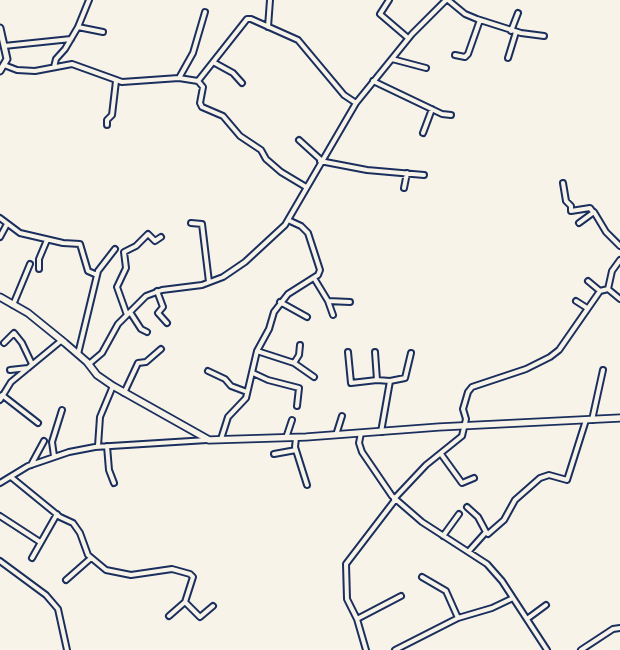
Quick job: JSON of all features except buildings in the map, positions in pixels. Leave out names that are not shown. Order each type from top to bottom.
[{"type":"main road","points":[[0,297],[28,313],[62,340],[89,364],[98,375],[113,386],[209,440],[296,438],[465,426],[620,418]]},
{"type":"street","points":[[54,67],[56,59],[78,27],[89,0]]},
{"type":"street","points":[[268,27],[270,0]]},
{"type":"street","points":[[389,0],[380,14],[408,38]]},
{"type":"street","points":[[89,364],[102,353],[115,329],[146,296],[157,291],[194,287],[209,282],[237,269],[272,238],[288,220],[320,161],[356,103],[408,38],[447,0],[465,14],[480,20],[514,31],[544,36]]},
{"type":"street","points":[[179,78],[193,53],[205,12]]},
{"type":"street","points":[[508,58],[518,13]]},
{"type":"street","points":[[198,81],[247,19],[298,40],[344,95],[356,103]]},
{"type":"street","points":[[455,55],[467,56],[480,20]]},
{"type":"street","points":[[78,27],[103,32]]},
{"type":"street","points":[[0,28],[3,49],[7,59],[0,71]]},
{"type":"street","points":[[3,49],[71,38]]},
{"type":"street","points":[[392,59],[426,68]]},
{"type":"street","points":[[213,62],[233,72],[242,83]]},
{"type":"street","points":[[4,65],[24,71],[40,71],[65,64],[79,65],[116,81],[138,82],[179,78],[198,81],[203,85],[200,103],[202,107],[223,116],[240,136],[261,150],[269,161],[289,178],[306,186]]},
{"type":"street","points":[[107,126],[107,120],[112,115],[116,81]]},
{"type":"street","points":[[373,81],[432,109],[451,115]]},
{"type":"street","points":[[424,133],[432,109]]},
{"type":"street","points":[[299,140],[320,161],[367,170],[424,175]]},
{"type":"street","points":[[404,188],[407,173]]},
{"type":"street","points":[[564,184],[566,201],[571,211],[590,208],[606,232],[620,246]]},
{"type":"street","points":[[579,223],[593,212]]},
{"type":"street","points":[[0,218],[20,233],[47,240],[80,244],[88,271],[97,275]]},
{"type":"street","points":[[221,439],[227,419],[244,401],[253,373],[257,351],[269,329],[274,312],[280,302],[296,288],[314,278],[320,270],[310,236],[305,228],[288,220]]},
{"type":"street","points":[[191,223],[202,224],[209,282]]},
{"type":"street","points":[[0,237],[7,224]]},
{"type":"street","points":[[147,332],[141,329],[128,313],[117,287],[126,268],[124,252],[136,246],[148,234],[155,241],[161,237]]},
{"type":"street","points":[[38,269],[39,259],[47,240]]},
{"type":"street","points":[[78,354],[97,275],[100,267],[115,249]]},
{"type":"street","points":[[608,288],[612,271],[620,260]]},
{"type":"street","points":[[14,305],[30,264]]},
{"type":"street","points":[[314,278],[328,301],[333,315]]},
{"type":"street","points":[[588,280],[600,291]]},
{"type":"street","points":[[366,650],[357,619],[347,599],[346,564],[410,481],[462,436],[465,426],[463,410],[468,392],[472,387],[526,369],[550,357],[559,350],[600,291],[608,288]]},
{"type":"street","points":[[608,288],[620,299]]},
{"type":"street","points":[[157,291],[163,306],[158,313],[167,323]]},
{"type":"street","points":[[328,301],[350,302]]},
{"type":"street","points":[[280,302],[308,317]]},
{"type":"street","points":[[576,302],[587,308]]},
{"type":"street","points":[[4,343],[14,333],[22,343],[32,364]]},
{"type":"street","points":[[38,423],[1,398],[11,382],[62,340]]},
{"type":"street","points":[[294,363],[299,355],[300,345]]},
{"type":"street","points":[[124,393],[138,363],[146,362],[161,349]]},
{"type":"street","points":[[257,351],[294,363],[314,377]]},
{"type":"street","points":[[348,352],[351,383],[377,380],[390,381],[405,378],[411,353]]},
{"type":"street","points":[[375,352],[377,380]]},
{"type":"street","points":[[10,370],[28,368]]},
{"type":"street","points":[[469,551],[486,532],[488,534],[504,520],[515,500],[540,478],[549,475],[567,480],[589,420],[603,370]]},
{"type":"street","points":[[208,371],[226,379],[231,386],[247,392]]},
{"type":"street","points":[[253,373],[268,380],[298,388],[296,406]]},
{"type":"street","points":[[381,432],[390,381]]},
{"type":"street","points":[[98,446],[100,417],[113,386]]},
{"type":"street","points":[[54,456],[52,442],[62,410]]},
{"type":"street","points":[[336,435],[342,416]]},
{"type":"street","points":[[286,438],[292,420]]},
{"type":"street","points":[[361,434],[359,443],[362,452],[395,500],[443,536],[487,564],[528,619],[546,650]]},
{"type":"street","points":[[296,438],[296,450],[307,485]]},
{"type":"street","points":[[0,483],[31,465],[54,456],[98,446],[209,440]]},
{"type":"street","points":[[31,465],[44,441]]},
{"type":"street","points":[[107,446],[109,470],[114,483]]},
{"type":"street","points":[[274,454],[296,450]]},
{"type":"street","points":[[441,454],[462,483],[474,478]]},
{"type":"street","points":[[10,477],[57,514],[68,520],[80,533],[91,558],[106,570],[130,574],[172,569],[190,574],[193,577],[185,602],[169,616]]},
{"type":"street","points":[[466,507],[478,516],[486,532]]},
{"type":"street","points":[[32,558],[57,514]]},
{"type":"street","points":[[443,536],[459,514]]},
{"type":"street","points":[[0,516],[40,542]]},
{"type":"street","points":[[66,580],[91,558]]},
{"type":"street","points":[[0,560],[46,595],[55,605],[61,617],[67,650]]},
{"type":"street","points":[[422,577],[446,591],[458,618]]},
{"type":"street","points":[[357,619],[401,596]]},
{"type":"street","points":[[395,650],[458,618],[492,608],[513,598]]},
{"type":"street","points":[[185,602],[200,617],[213,606]]},
{"type":"street","points":[[528,619],[546,605]]},
{"type":"street","points":[[581,650],[614,629],[620,628]]}]
